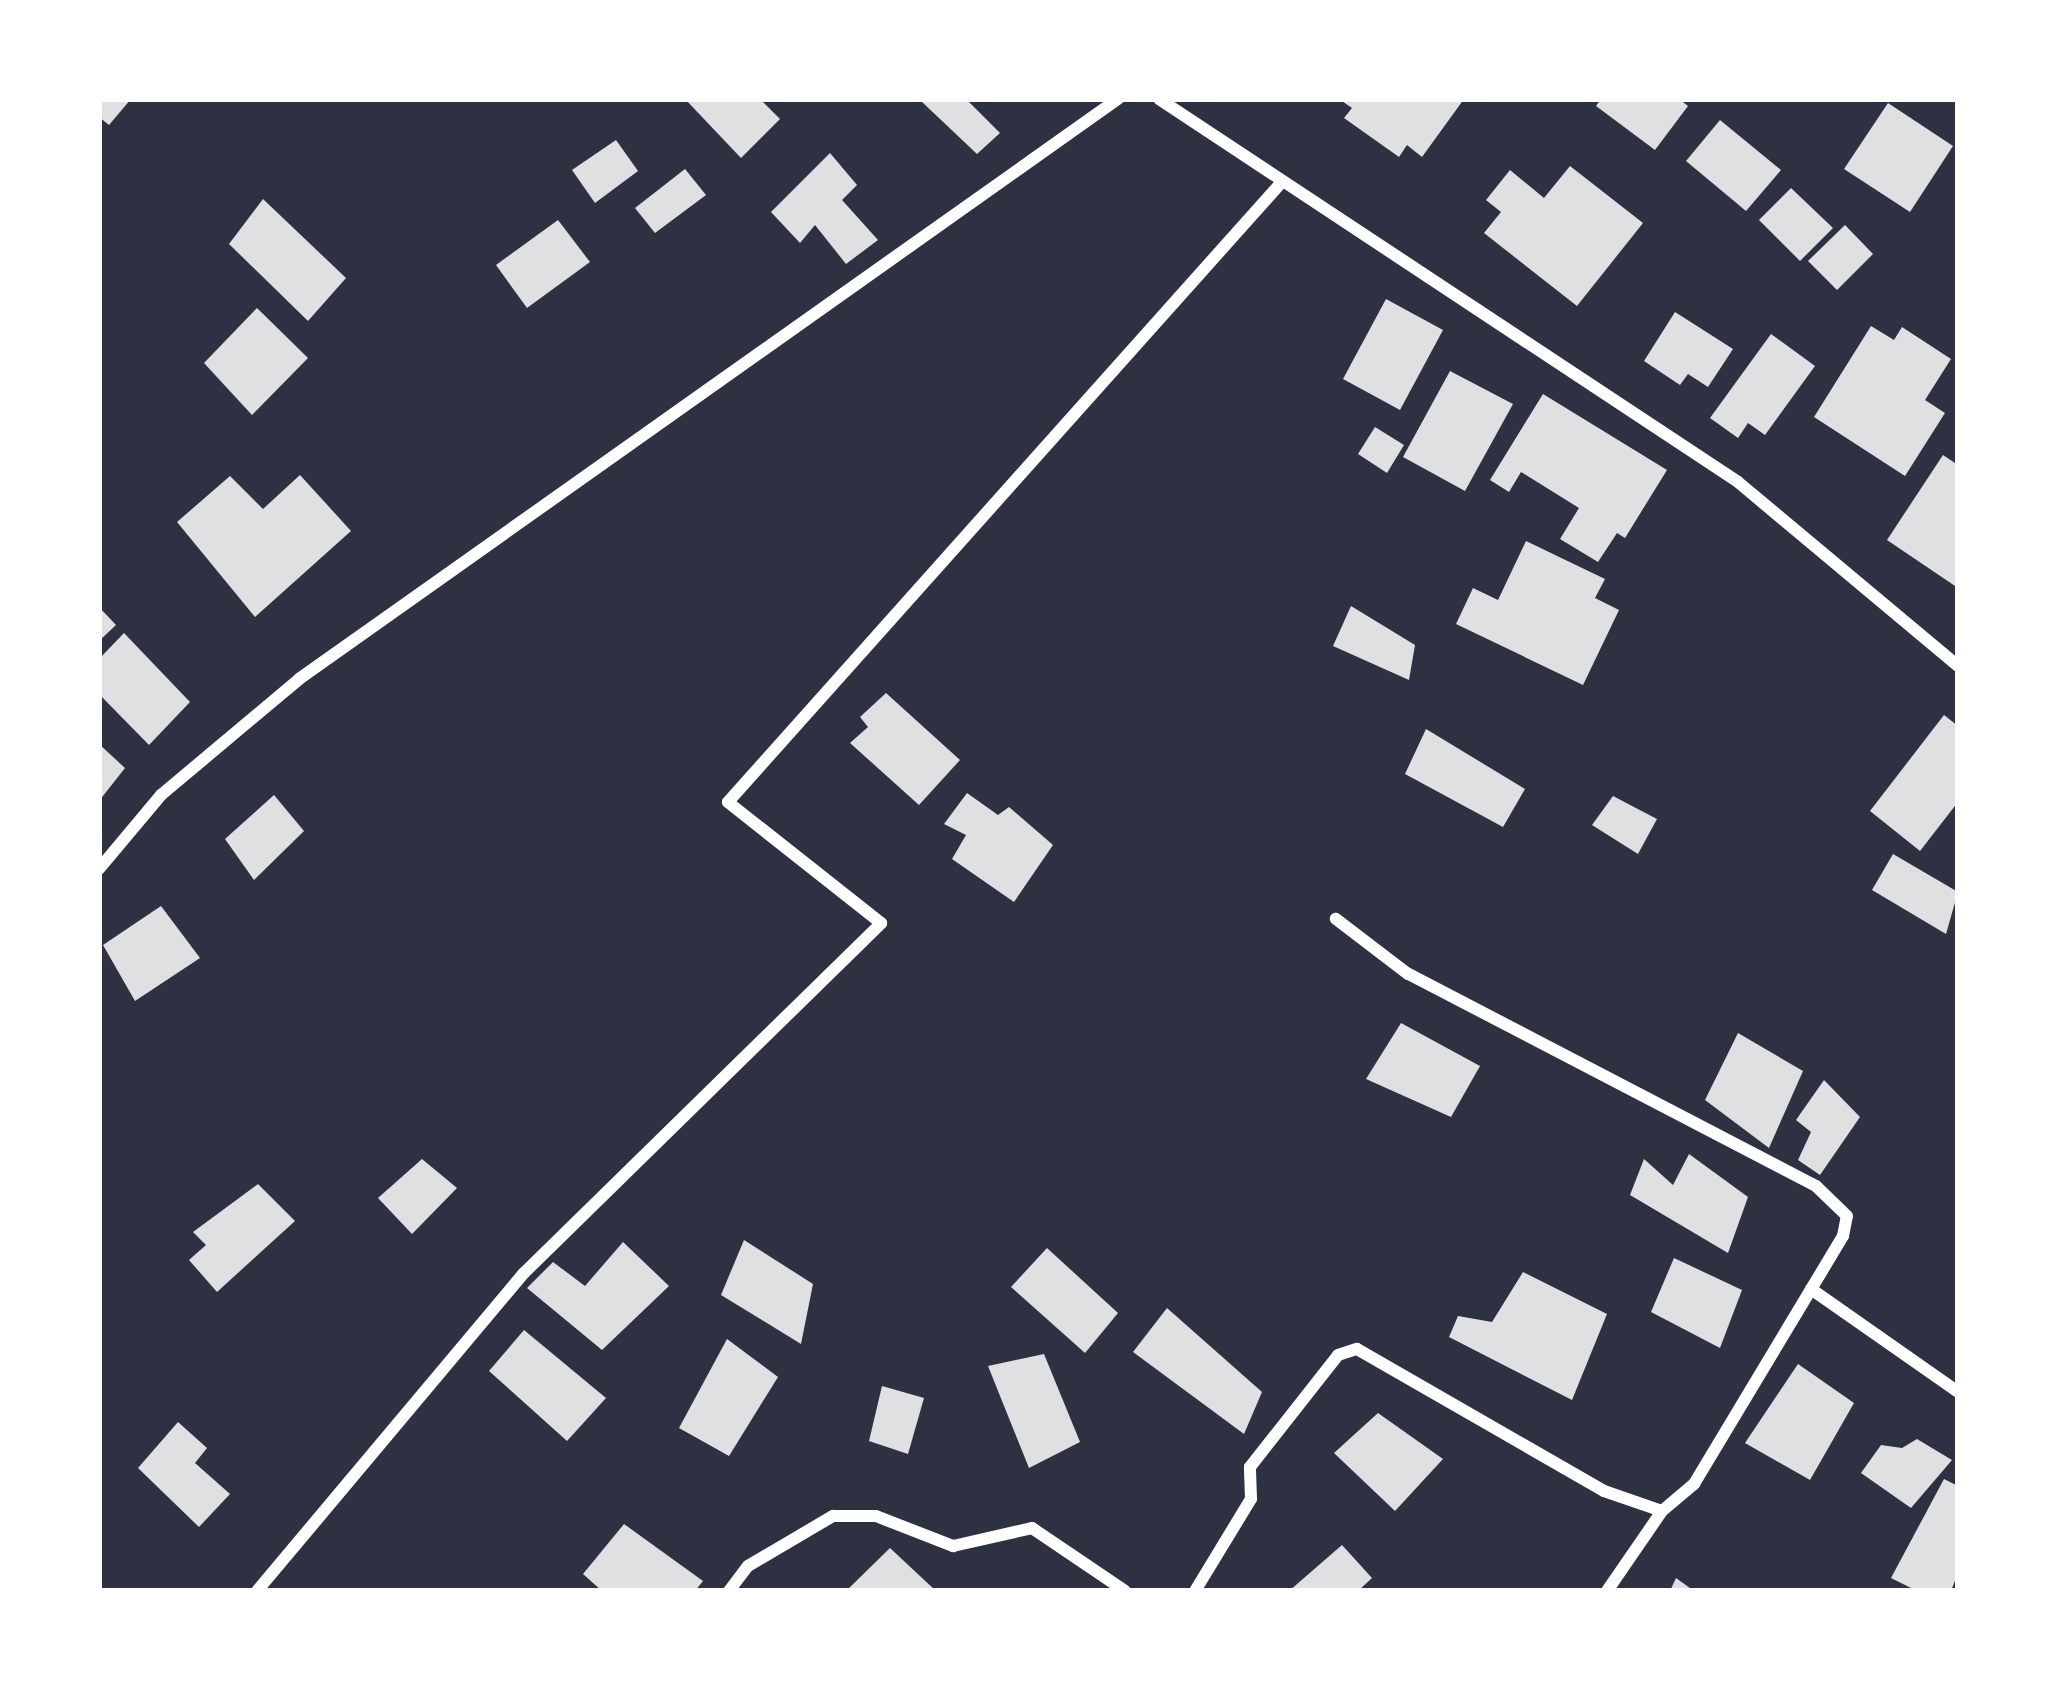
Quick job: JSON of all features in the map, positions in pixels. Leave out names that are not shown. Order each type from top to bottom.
[{"type":"street","points":[[99,869],[161,795],[299,680],[1118,99]]},
{"type":"street","points":[[1159,99],[1180,106],[1280,184],[1738,482],[1958,666]]},
{"type":"street","points":[[256,1591],[524,1274],[881,923],[728,802],[1280,184]]},
{"type":"street","points":[[1336,919],[1408,974],[1816,1186],[1847,1216],[1811,1289],[1694,1484],[1661,1511],[1606,1591]]},
{"type":"street","points":[[1811,1289],[1958,1392]]},
{"type":"street","points":[[1196,1591],[1251,1499],[1250,1467],[1338,1355],[1358,1349],[1604,1491],[1661,1511]]},
{"type":"street","points":[[729,1591],[748,1567],[833,1516],[876,1516],[952,1546],[1032,1528],[1125,1591]]},
{"type":"building","points":[[99,99],[131,99],[109,125],[99,117]]},
{"type":"building","points":[[685,99],[760,99],[780,119],[741,158]]},
{"type":"building","points":[[966,99],[1000,133],[977,154],[921,101]]},
{"type":"building","points":[[1339,99],[1464,99],[1422,157],[1407,145],[1399,157],[1344,118],[1352,108]]},
{"type":"building","points":[[1601,99],[1679,99],[1688,106],[1655,150],[1596,106]]},
{"type":"building","points":[[1888,103],[1953,146],[1910,212],[1844,169]]},
{"type":"building","points":[[1720,120],[1781,170],[1746,211],[1686,161]]},
{"type":"building","points":[[616,140],[638,171],[595,203],[572,170]]},
{"type":"building","points":[[830,153],[857,185],[842,200],[878,240],[846,264],[815,225],[800,243],[771,212]]},
{"type":"building","points":[[1570,166],[1643,223],[1577,306],[1484,233],[1501,212],[1486,200],[1510,170],[1544,198]]},
{"type":"building","points":[[685,169],[706,195],[655,233],[635,208]]},
{"type":"building","points":[[1791,188],[1833,228],[1800,261],[1759,220]]},
{"type":"building","points":[[263,199],[346,278],[308,321],[229,244]]},
{"type":"building","points":[[558,220],[590,262],[527,308],[496,265]]},
{"type":"building","points":[[1845,225],[1873,254],[1837,290],[1808,261]]},
{"type":"building","points":[[1386,299],[1443,330],[1400,410],[1343,379]]},
{"type":"building","points":[[257,308],[308,358],[252,415],[204,363]]},
{"type":"building","points":[[1675,312],[1733,349],[1708,387],[1688,374],[1680,385],[1644,361]]},
{"type":"building","points":[[1871,326],[1894,340],[1902,327],[1951,359],[1925,400],[1945,413],[1905,476],[1814,417]]},
{"type":"building","points":[[1771,334],[1815,366],[1765,435],[1748,423],[1738,438],[1710,418]]},
{"type":"building","points":[[1450,371],[1513,404],[1465,491],[1403,457]]},
{"type":"building","points":[[1543,394],[1667,470],[1625,538],[1617,533],[1598,562],[1560,539],[1579,508],[1521,472],[1509,492],[1490,480]]},
{"type":"building","points":[[1375,427],[1404,445],[1387,473],[1358,454]]},
{"type":"building","points":[[1943,455],[1958,465],[1958,588],[1887,540]]},
{"type":"building","points":[[300,475],[351,531],[255,617],[177,522],[230,476],[263,509]]},
{"type":"building","points":[[1526,541],[1605,579],[1595,598],[1619,610],[1583,685],[1456,624],[1473,588],[1498,600]]},
{"type":"building","points":[[1351,606],[1415,645],[1409,680],[1333,646]]},
{"type":"building","points":[[99,607],[116,625],[99,641]]},
{"type":"building","points":[[124,633],[190,702],[149,745],[99,694],[99,659]]},
{"type":"building","points":[[886,693],[960,760],[919,805],[850,743],[868,727],[860,717]]},
{"type":"building","points":[[1944,715],[1958,726],[1958,802],[1920,851],[1870,811]]},
{"type":"building","points":[[1426,729],[1525,789],[1503,827],[1405,774]]},
{"type":"building","points":[[99,744],[125,768],[99,801]]},
{"type":"building","points":[[967,793],[998,815],[1009,807],[1053,845],[1014,902],[952,859],[966,835],[944,824]]},
{"type":"building","points":[[274,795],[304,831],[254,880],[225,839]]},
{"type":"building","points":[[1613,796],[1657,819],[1638,854],[1592,825]]},
{"type":"building","points":[[1893,854],[1958,892],[1946,934],[1872,890]]},
{"type":"building","points":[[161,906],[200,958],[135,1001],[103,945]]},
{"type":"building","points":[[1401,1023],[1480,1066],[1451,1117],[1366,1079]]},
{"type":"building","points":[[1738,1033],[1803,1071],[1769,1148],[1705,1100]]},
{"type":"building","points":[[1824,1080],[1860,1117],[1820,1175],[1798,1160],[1811,1132],[1796,1120]]},
{"type":"building","points":[[1689,1154],[1748,1197],[1728,1253],[1630,1195],[1644,1159],[1673,1185]]},
{"type":"building","points":[[422,1159],[457,1188],[412,1234],[378,1198]]},
{"type":"building","points":[[258,1184],[295,1221],[217,1292],[189,1260],[206,1245],[193,1232]]},
{"type":"building","points":[[744,1240],[813,1284],[801,1344],[721,1295]]},
{"type":"building","points":[[623,1242],[669,1286],[602,1350],[527,1288],[553,1262],[585,1286]]},
{"type":"building","points":[[1047,1248],[1118,1313],[1085,1353],[1011,1287]]},
{"type":"building","points":[[1674,1258],[1742,1290],[1720,1348],[1651,1312]]},
{"type":"building","points":[[1523,1272],[1607,1314],[1572,1400],[1449,1337],[1458,1316],[1492,1322]]},
{"type":"building","points":[[1167,1308],[1262,1392],[1244,1434],[1133,1352]]},
{"type":"building","points":[[524,1330],[606,1398],[567,1441],[489,1371]]},
{"type":"building","points":[[727,1339],[778,1377],[729,1456],[679,1428]]},
{"type":"building","points":[[1044,1354],[1080,1442],[1029,1468],[988,1366]]},
{"type":"building","points":[[1798,1364],[1854,1403],[1810,1480],[1745,1443]]},
{"type":"building","points":[[882,1386],[924,1398],[908,1454],[869,1441]]},
{"type":"building","points":[[1378,1413],[1443,1459],[1395,1511],[1334,1453]]},
{"type":"building","points":[[178,1422],[207,1448],[195,1463],[230,1494],[199,1527],[138,1468]]},
{"type":"building","points":[[1917,1439],[1952,1460],[1911,1508],[1861,1473],[1881,1445],[1902,1448]]},
{"type":"building","points":[[1944,1479],[1958,1486],[1958,1573],[1951,1591],[1917,1591],[1891,1578]]},
{"type":"building","points":[[624,1524],[703,1581],[695,1591],[602,1591],[583,1574]]},
{"type":"building","points":[[1342,1545],[1372,1578],[1358,1591],[1289,1591]]},
{"type":"building","points":[[890,1548],[936,1591],[846,1591]]},
{"type":"building","points":[[1676,1578],[1694,1591],[1670,1591]]}]
